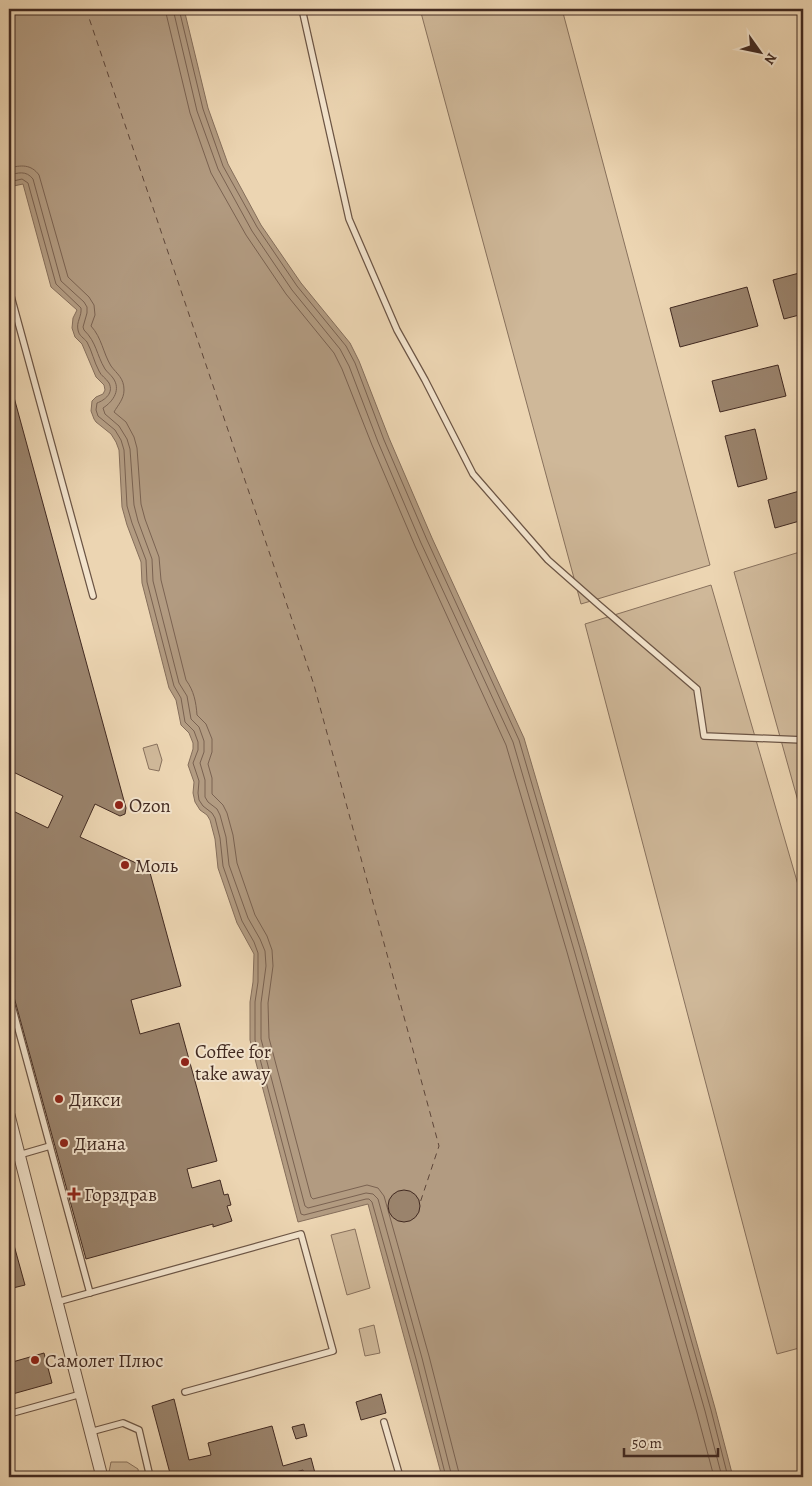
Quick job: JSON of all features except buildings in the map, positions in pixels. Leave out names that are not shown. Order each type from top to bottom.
[{"type":"street","points":[[9,1115],[102,1477]]},
{"type":"lane","points":[[302,9],[349,219],[397,330],[473,474],[548,560],[697,689],[704,736],[803,740]]},
{"type":"lane","points":[[9,289],[93,596]]},
{"type":"lane","points":[[9,995],[90,1292]]},
{"type":"lane","points":[[19,1155],[50,1146]]},
{"type":"lane","points":[[57,1302],[301,1234],[333,1352],[185,1392]]},
{"type":"lane","points":[[9,1414],[81,1394]]},
{"type":"lane","points":[[384,1422],[400,1477]]},
{"type":"lane","points":[[90,1432],[123,1424],[139,1430],[150,1477]]},
{"type":"shaded area","points":[[420,9],[562,9],[710,565],[581,604]]},
{"type":"shaded area","points":[[803,551],[803,819],[734,572]]},
{"type":"shaded area","points":[[711,585],[803,902],[803,1347],[777,1354],[585,624]]},
{"type":"shaded area","points":[[157,744],[162,760],[159,771],[149,769],[143,748]]},
{"type":"shaded area","points":[[355,1229],[370,1288],[347,1295],[331,1235]]},
{"type":"shaded area","points":[[374,1325],[380,1353],[365,1356],[359,1329]]},
{"type":"shaded area","points":[[111,1462],[127,1462],[138,1469],[139,1477],[108,1477]]},
{"type":"water","points":[[9,9],[184,9],[208,108],[228,164],[261,225],[301,283],[350,343],[359,361],[389,438],[432,538],[524,738],[585,946],[733,1477],[442,1477],[368,1204],[298,1222],[250,1040],[250,1002],[254,954],[237,923],[218,868],[215,839],[210,820],[195,802],[193,793],[194,782],[188,765],[193,743],[189,733],[181,725],[176,700],[169,688],[142,583],[141,562],[122,507],[119,450],[111,434],[96,422],[91,411],[92,401],[103,394],[105,390],[104,385],[96,377],[82,344],[75,337],[72,328],[73,318],[77,310],[51,287],[23,184],[9,187]]},
{"type":"ferry route","points":[[86,9],[314,685],[439,1146],[420,1203]]},
{"type":"place","name":"Ozon","points":[[119,805]]},
{"type":"place","name":"Моль","points":[[125,865]]},
{"type":"place","name":"Coffee for take away","points":[[185,1062]]},
{"type":"place","name":"Дикси","points":[[59,1099]]},
{"type":"place","name":"Диана","points":[[64,1143]]},
{"type":"place","name":"Горздрав","points":[[74,1194]]},
{"type":"place","name":"Самолет Плюс","points":[[35,1360]]}]
